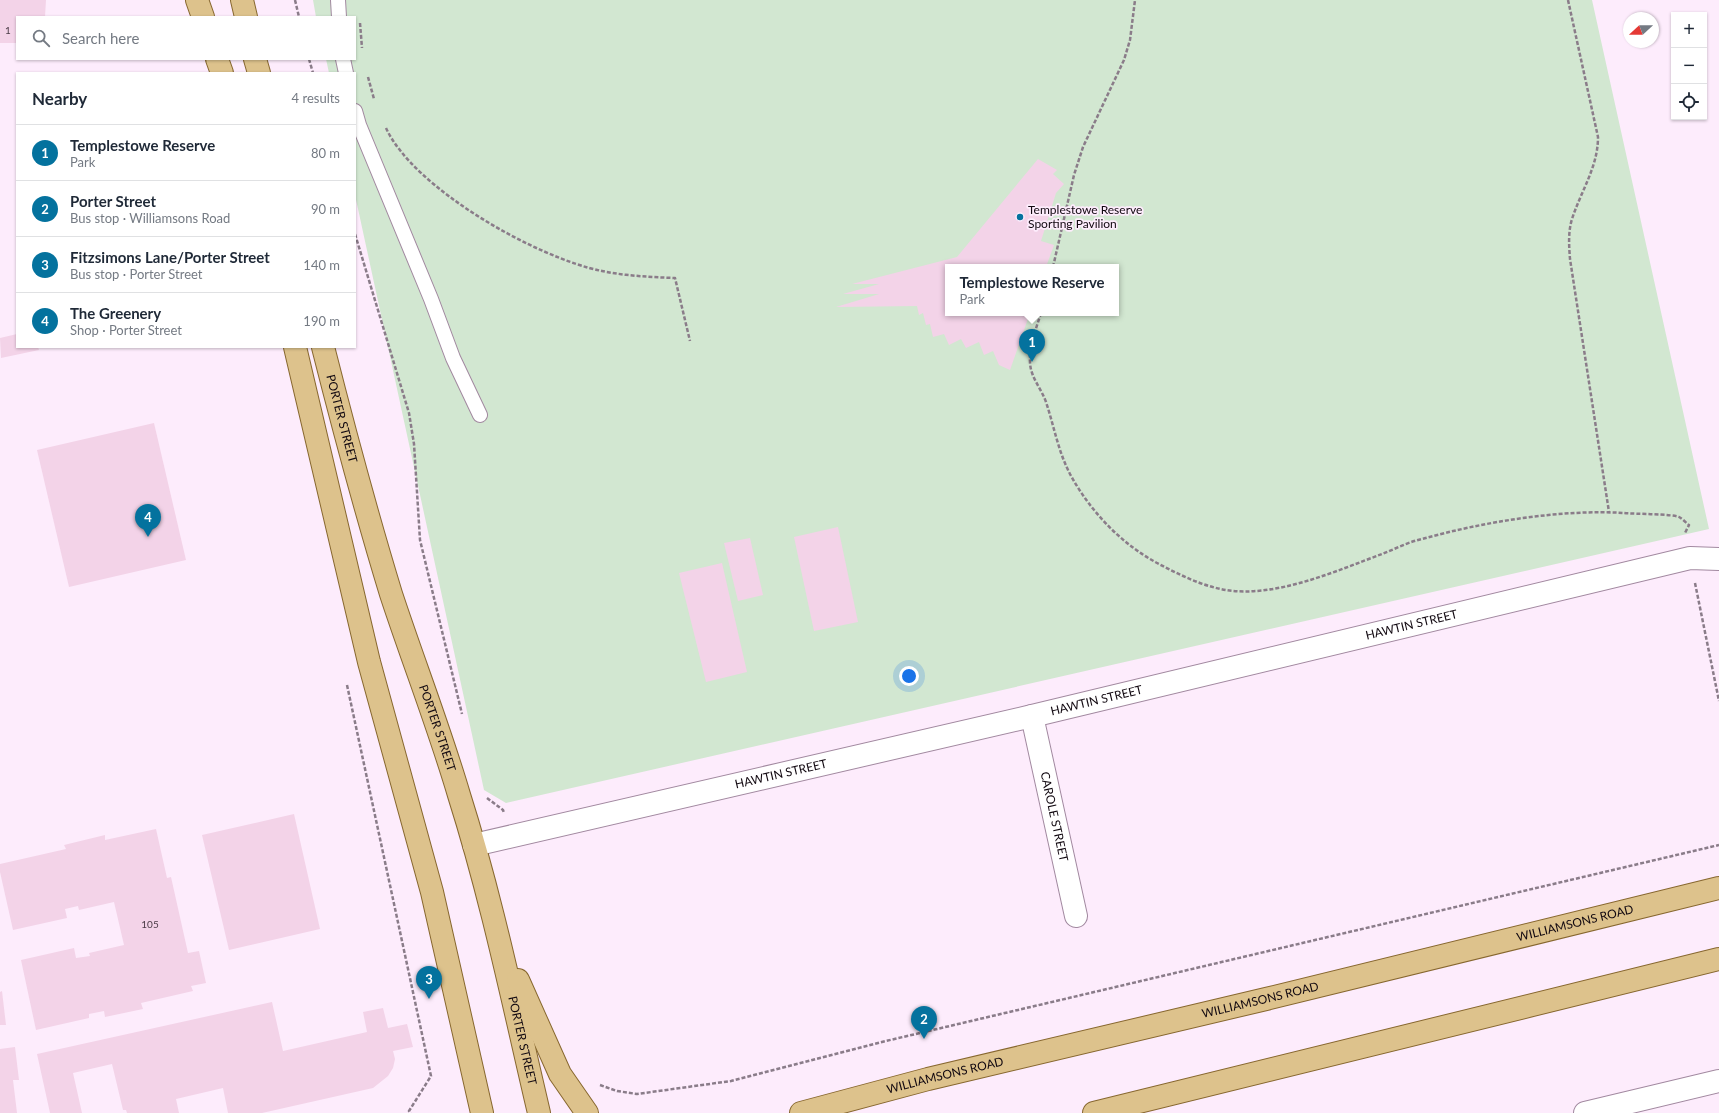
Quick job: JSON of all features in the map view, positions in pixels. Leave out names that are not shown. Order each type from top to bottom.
[{"type":"main road","points":[[198,0],[203,16]]},
{"type":"main road","points":[[242,0],[246,16]]},
{"type":"main road","points":[[217,60],[222,72]]},
{"type":"main road","points":[[255,60],[259,72]]},
{"type":"main road","points":[[295,348],[369,662],[432,892],[478,1109]]},
{"type":"main road","name":"PORTER STREET","points":[[323,348],[353,468],[391,594],[459,794],[474,845],[497,934],[539,1113]]},
{"type":"main road","name":"WILLIAMSONS ROAD","points":[[801,1113],[856,1097],[1719,888]]},
{"type":"main road","points":[[497,934],[560,1074],[587,1113]]},
{"type":"main road","points":[[1094,1113],[1719,959]]},
{"type":"street","name":"HAWTIN STREET","points":[[474,845],[1032,716],[1690,558],[1719,559]]},
{"type":"street","name":"CAROLE STREET","points":[[1032,716],[1076,916]]},
{"type":"street","points":[[1585,1113],[1719,1081]]},
{"type":"lane","points":[[338,0],[339,16]]},
{"type":"lane","points":[[344,60],[346,72]]},
{"type":"lane","points":[[356,114],[431,299],[453,358],[480,415]]},
{"type":"path","points":[[295,0],[299,16]]},
{"type":"path","points":[[1054,264],[1074,175],[1083,147],[1124,60],[1130,40],[1135,0]]},
{"type":"path","points":[[1568,0],[1598,137],[1598,150],[1595,163],[1571,221],[1569,239],[1570,260],[1609,512]]},
{"type":"path","points":[[360,16],[362,50]]},
{"type":"path","points":[[309,60],[313,72]]},
{"type":"path","points":[[366,71],[376,106]]},
{"type":"path","points":[[384,124],[390,136],[402,153],[429,181],[480,216],[529,245],[574,263],[601,271],[637,276],[674,278],[690,340]]},
{"type":"path","points":[[356,237],[409,413],[414,444],[420,540],[462,716]]},
{"type":"path","points":[[1040,316],[1031,348],[1031,372],[1046,400],[1056,440],[1075,483],[1101,519],[1124,540],[1150,559],[1178,574],[1207,586],[1248,592],[1269,590],[1333,571],[1420,539],[1462,529],[1558,515],[1609,512],[1678,516],[1689,526],[1685,533],[1719,701]]},
{"type":"path","points":[[486,797],[503,810],[509,836]]},
{"type":"path","points":[[595,1083],[616,1091],[637,1094],[731,1081],[886,1041],[1719,845]]},
{"type":"path","points":[[396,916],[431,1076],[409,1111],[410,1113]]},
{"type":"green space","points":[[313,0],[1592,0],[1709,529],[506,803],[484,790],[356,200],[356,72],[329,72],[326,60],[356,60],[356,16],[316,16]]},
{"type":"building","points":[[0,0],[46,0],[45,16],[16,16],[16,43],[0,43]]},
{"type":"building","points":[[1038,159],[1057,170],[1053,174],[1064,184],[1056,193],[1041,241],[1054,245],[1047,264],[945,264],[945,316],[1029,316],[1010,370],[999,365],[993,351],[984,355],[979,342],[966,348],[961,339],[949,345],[944,334],[933,337],[930,324],[926,325],[923,313],[919,315],[917,306],[836,307],[879,294],[843,294],[879,284],[852,284],[957,257]]},
{"type":"building","points":[[16,334],[16,348],[38,348],[39,350],[1,358],[0,338]]},
{"type":"building","points":[[154,423],[186,560],[69,587],[37,450]]},
{"type":"building","points":[[838,527],[858,622],[814,631],[794,537]]},
{"type":"building","points":[[750,538],[763,595],[738,601],[724,543]]},
{"type":"building","points":[[722,563],[747,672],[706,682],[679,573]]},
{"type":"building","points":[[294,814],[320,929],[229,950],[202,835]]},
{"type":"building","points":[[156,829],[167,878],[171,877],[188,953],[199,951],[206,983],[191,986],[193,991],[141,1003],[143,1009],[105,1017],[104,1011],[89,1014],[89,1018],[36,1030],[21,960],[74,948],[76,958],[90,956],[89,953],[124,945],[114,902],[79,910],[78,906],[65,909],[67,918],[13,930],[0,872],[0,864],[66,849],[64,845],[105,835],[105,840]]},
{"type":"building","points":[[2,991],[6,1025],[0,1025],[0,992]]},
{"type":"building","points":[[272,1002],[283,1051],[367,1032],[363,1012],[383,1008],[388,1028],[407,1024],[413,1047],[393,1051],[395,1059],[393,1068],[388,1076],[373,1088],[262,1113],[228,1113],[223,1088],[176,1099],[179,1113],[127,1113],[126,1110],[123,1110],[112,1064],[73,1073],[82,1113],[50,1113],[37,1054]]},
{"type":"building","points":[[15,1047],[19,1080],[13,1080],[17,1113],[0,1113],[0,1049]]},
{"type":"place","name":"Templestowe Reserve Sporting Pavilion","points":[[1020,217]]},
{"type":"place","name":"Templestowe Reserve","points":[[1032,362]]},
{"type":"place","name":"The Greenery","points":[[148,537]]},
{"type":"place","name":"Fitzsimons Lane/Porter Street","points":[[429,999]]},
{"type":"place","name":"Porter Street","points":[[924,1039]]}]
